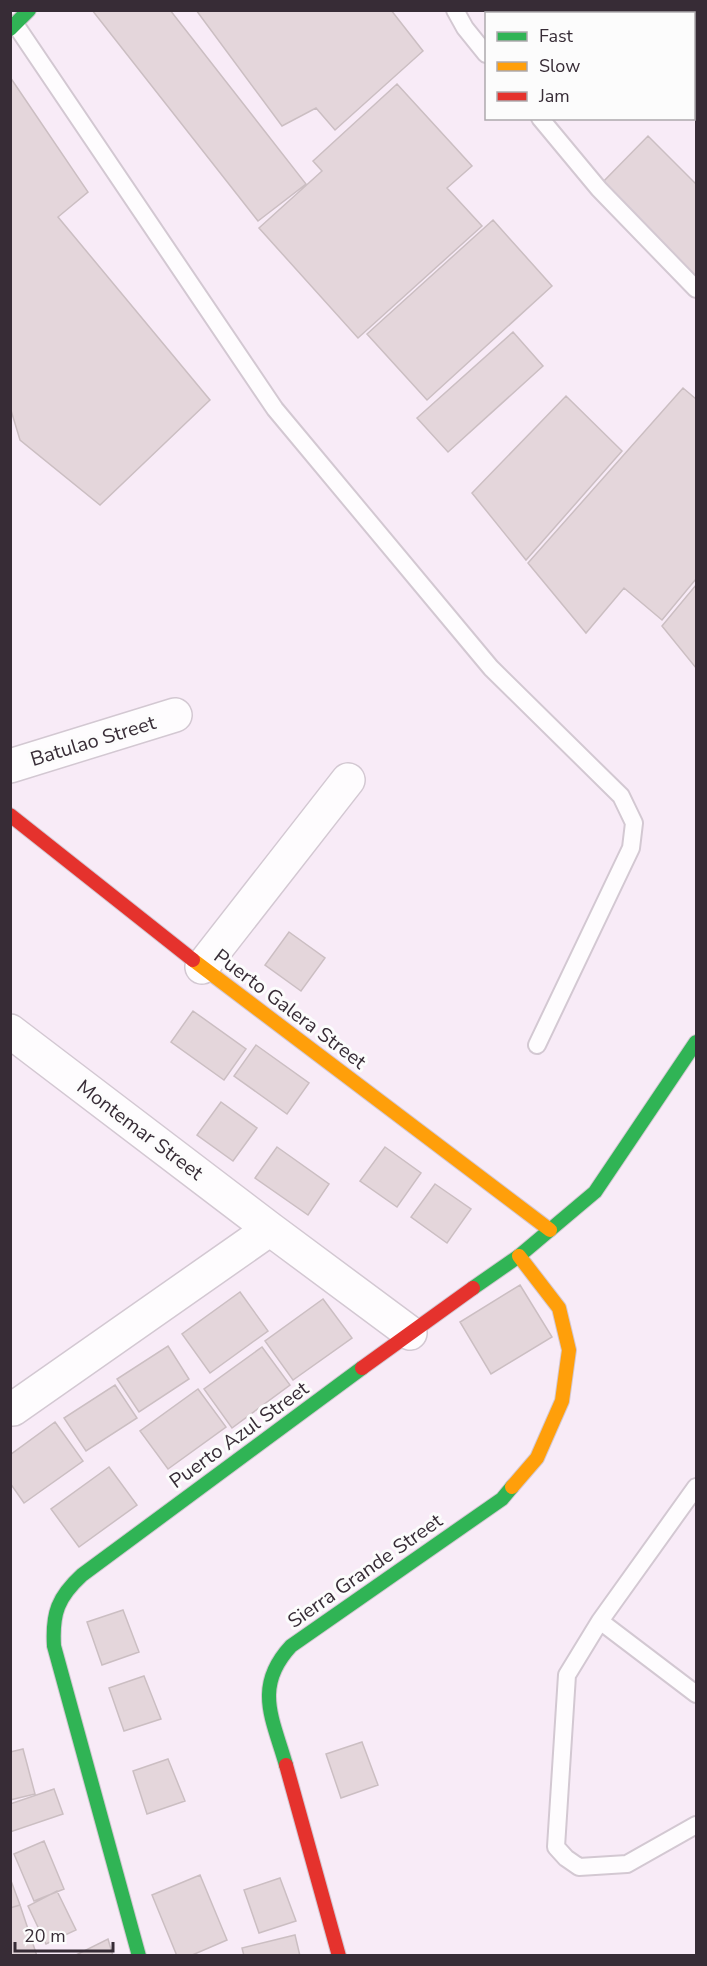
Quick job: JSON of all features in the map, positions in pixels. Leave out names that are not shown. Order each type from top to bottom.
[{"type":"street","points":[[13,27],[29,10]]},
{"type":"street","name":"Batulao Street","points":[[10,766],[175,715]]},
{"type":"street","points":[[202,967],[348,780]]},
{"type":"street","name":"Puerto Galera Street","points":[[10,815],[202,967],[550,1230]]},
{"type":"street","name":"Montemar Street","points":[[10,1031],[410,1333]]},
{"type":"street","name":"Puerto Azul Street","points":[[140,1956],[54,1646],[52,1625],[58,1605],[68,1588],[82,1575],[410,1333],[519,1256],[595,1192],[696,1042]]},
{"type":"street","points":[[10,1409],[270,1229]]},
{"type":"street","name":"Sierra Grande Street","points":[[339,1956],[267,1699],[269,1682],[280,1657],[291,1646],[502,1499],[537,1458],[562,1401],[569,1350],[560,1308],[519,1256]]},
{"type":"lane","points":[[454,10],[485,53]]},
{"type":"lane","points":[[13,27],[275,409],[490,668],[621,796],[634,823],[631,848],[537,1045]]},
{"type":"lane","points":[[542,120],[599,189],[696,290]]},
{"type":"lane","points":[[696,1487],[600,1621],[567,1675],[556,1847],[579,1867],[627,1864],[696,1825]]},
{"type":"lane","points":[[600,1621],[696,1694]]},
{"type":"building","points":[[92,10],[170,10],[306,184],[258,221]]},
{"type":"building","points":[[196,10],[391,10],[423,51],[335,130],[316,108],[282,126]]},
{"type":"building","points":[[10,77],[88,192],[58,217],[210,400],[100,505],[20,440],[10,407]]},
{"type":"building","points":[[397,84],[472,166],[447,188],[482,226],[358,338],[259,228],[322,171],[313,161]]},
{"type":"building","points":[[648,136],[696,184],[696,284],[598,187]]},
{"type":"building","points":[[493,220],[552,286],[427,400],[367,334]]},
{"type":"building","points":[[513,332],[543,366],[448,452],[417,418]]},
{"type":"building","points":[[683,388],[696,399],[696,579],[662,620],[624,588],[586,633],[528,563]]},
{"type":"building","points":[[566,396],[622,451],[526,560],[472,493]]},
{"type":"building","points":[[696,585],[696,668],[662,626]]},
{"type":"building","points":[[289,932],[325,958],[301,991],[265,965]]},
{"type":"building","points":[[193,1011],[246,1049],[224,1080],[171,1042]]},
{"type":"building","points":[[256,1045],[309,1083],[287,1114],[234,1076]]},
{"type":"building","points":[[221,1102],[257,1128],[233,1161],[197,1135]]},
{"type":"building","points":[[277,1147],[329,1184],[308,1215],[255,1178]]},
{"type":"building","points":[[385,1147],[421,1173],[397,1207],[360,1181]]},
{"type":"building","points":[[435,1184],[471,1209],[447,1243],[411,1217]]},
{"type":"building","points":[[520,1285],[552,1337],[491,1374],[460,1322]]},
{"type":"building","points":[[240,1292],[268,1331],[210,1373],[182,1334]]},
{"type":"building","points":[[323,1299],[352,1338],[293,1380],[265,1341]]},
{"type":"building","points":[[168,1346],[189,1379],[139,1412],[117,1379]]},
{"type":"building","points":[[262,1347],[290,1385],[232,1428],[204,1389]]},
{"type":"building","points":[[115,1385],[137,1418],[86,1451],[64,1418]]},
{"type":"building","points":[[198,1389],[226,1427],[168,1469],[140,1431]]},
{"type":"building","points":[[55,1422],[83,1461],[24,1503],[10,1483],[10,1455]]},
{"type":"building","points":[[109,1467],[137,1505],[79,1547],[51,1509]]},
{"type":"building","points":[[123,1610],[139,1652],[102,1665],[87,1622]]},
{"type":"building","points":[[144,1676],[161,1719],[124,1731],[109,1688]]},
{"type":"building","points":[[362,1742],[378,1785],[341,1798],[326,1754]]},
{"type":"building","points":[[23,1749],[35,1794],[10,1800],[10,1752]]},
{"type":"building","points":[[168,1759],[185,1801],[147,1814],[133,1771]]},
{"type":"building","points":[[54,1789],[63,1814],[10,1832],[10,1804]]},
{"type":"building","points":[[44,1841],[64,1889],[34,1901],[14,1854]]},
{"type":"building","points":[[200,1875],[227,1940],[190,1956],[177,1956],[152,1895]]},
{"type":"building","points":[[10,1878],[20,1905],[10,1908]]},
{"type":"building","points":[[280,1878],[296,1921],[259,1933],[244,1890]]},
{"type":"building","points":[[57,1891],[76,1930],[46,1944],[28,1906]]},
{"type":"building","points":[[20,1905],[37,1956],[10,1956],[10,1908]]},
{"type":"building","points":[[295,1935],[300,1956],[244,1956],[242,1948]]},
{"type":"building","points":[[108,1939],[113,1956],[74,1956]]},
{"type":"traffic: fast","points":[[10,29],[29,10]]},
{"type":"traffic: fast","points":[[473,1288],[519,1256],[595,1192],[696,1042]]},
{"type":"traffic: fast","points":[[139,1956],[54,1646],[54,1624],[58,1606],[67,1591],[82,1575],[362,1368]]},
{"type":"traffic: fast","points":[[286,1765],[272,1718],[269,1690],[272,1675],[279,1661],[291,1646],[502,1499],[512,1487]]},
{"type":"traffic: slow","points":[[193,960],[550,1230]]},
{"type":"traffic: slow","points":[[512,1487],[537,1458],[562,1401],[569,1350],[559,1308],[519,1256]]},
{"type":"traffic: jam","points":[[10,815],[193,960]]},
{"type":"traffic: jam","points":[[362,1368],[473,1288]]},
{"type":"traffic: jam","points":[[286,1765],[339,1956]]}]
